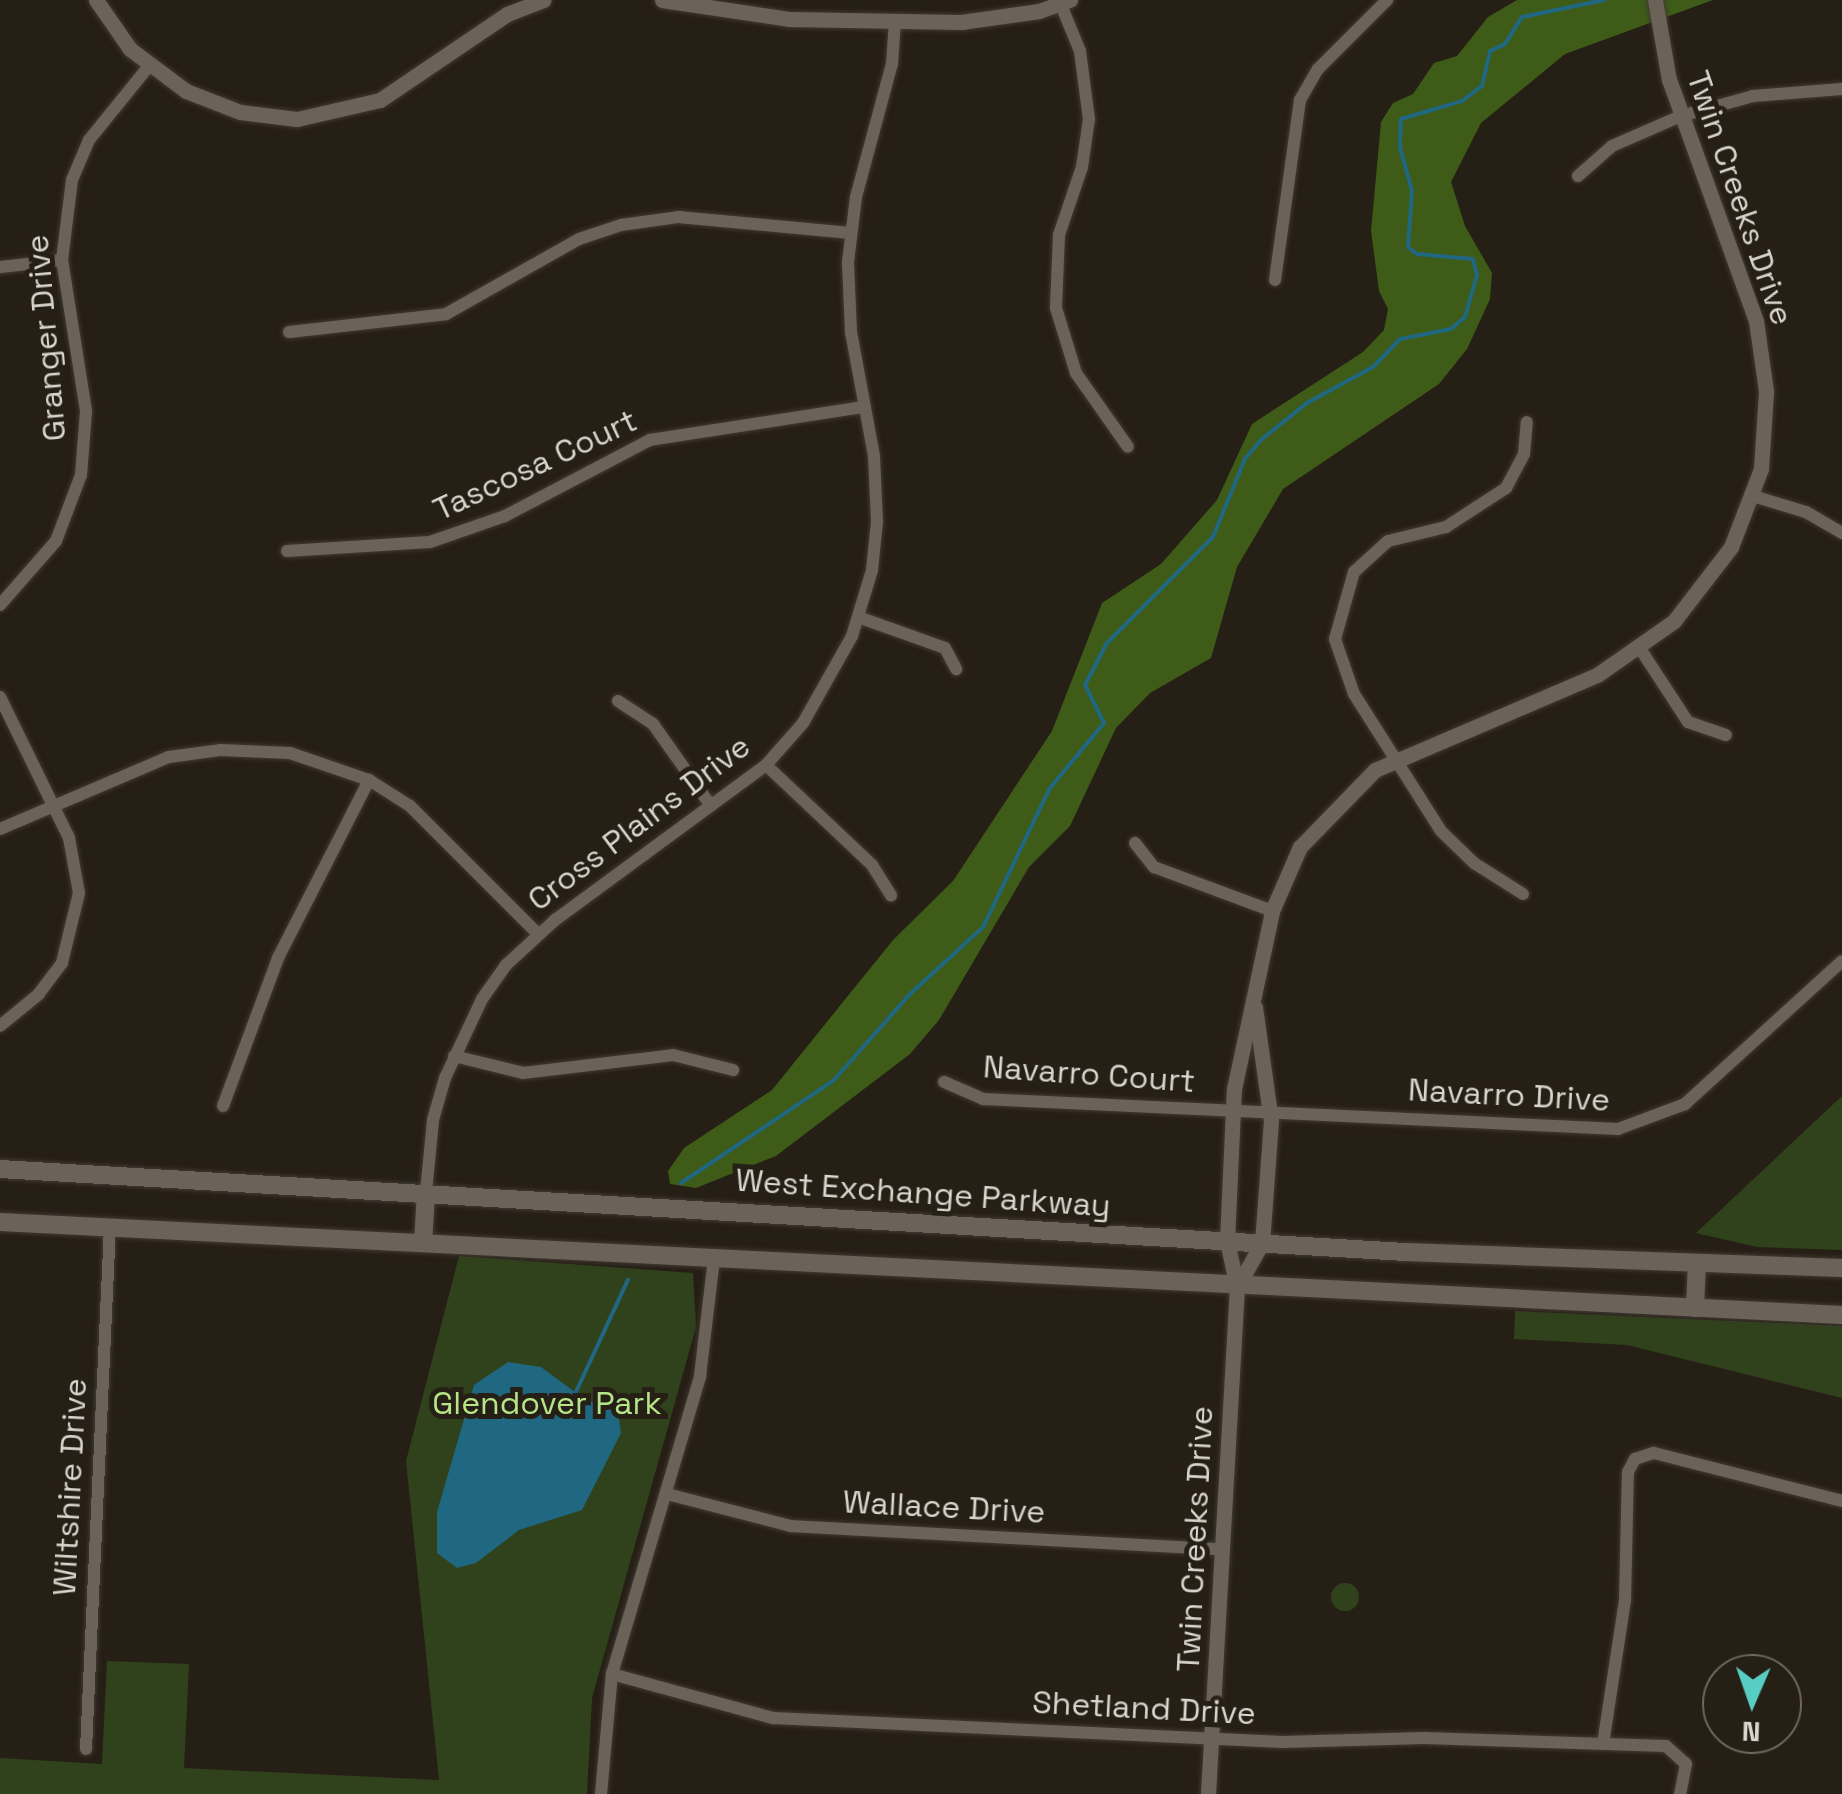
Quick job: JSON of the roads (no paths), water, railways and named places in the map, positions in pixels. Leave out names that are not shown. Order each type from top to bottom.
[{"type":"main road","name":"West Exchange Parkway","points":[[0,1169],[1227,1242],[1842,1268]]},
{"type":"main road","points":[[0,1179],[44,1171]]},
{"type":"main road","points":[[424,1243],[426,1192]]},
{"type":"main road","points":[[0,1222],[1842,1315]]},
{"type":"main road","points":[[1695,1308],[1697,1263]]},
{"type":"street","points":[[96,0],[149,66],[186,91],[240,112],[297,118],[332,114],[402,88],[507,14],[543,0]]},
{"type":"street","points":[[664,0],[790,20],[895,21],[994,20],[1066,2],[1080,51],[1089,119],[1082,167],[1059,234],[1056,308],[1076,374],[1128,447]]},
{"type":"street","points":[[1276,280],[1300,100],[1318,69],[1387,0]]},
{"type":"street","name":"Twin Creeks Drive","points":[[1208,1794],[1237,1287],[1227,1242],[1232,1110],[1272,911],[1300,847],[1353,788],[1393,758],[1597,675],[1640,650],[1712,578],[1753,496],[1766,423],[1763,352],[1681,116],[1655,0]]},
{"type":"street","name":"Cross Plains Drive","points":[[426,1192],[433,1120],[454,1056],[482,999],[538,934],[766,765],[825,689],[858,617],[877,522],[847,291],[850,232],[892,64],[895,21]]},
{"type":"street","name":"Granger Drive","points":[[0,605],[56,541],[81,475],[86,411],[62,260],[62,220],[78,162],[149,66]]},
{"type":"street","points":[[1578,176],[1612,146],[1681,116],[1753,96],[1842,89]]},
{"type":"street","points":[[289,332],[446,314],[579,239],[622,224],[679,217],[850,232]]},
{"type":"street","points":[[0,268],[62,260]]},
{"type":"street","name":"Tascosa Court","points":[[287,551],[378,550],[456,536],[650,440],[864,407]]},
{"type":"street","points":[[1523,894],[1461,852],[1393,758],[1338,654],[1344,592],[1354,572],[1388,541],[1446,527],[1506,488],[1524,454],[1528,422]]},
{"type":"street","points":[[1753,496],[1806,512],[1842,533]]},
{"type":"street","points":[[858,617],[945,648],[956,669]]},
{"type":"street","points":[[1640,650],[1688,722],[1726,736]]},
{"type":"street","points":[[0,697],[55,806],[77,863],[74,933],[51,980],[0,1026]]},
{"type":"street","points":[[618,701],[653,724],[711,806]]},
{"type":"street","points":[[0,830],[134,768],[220,750],[290,753],[369,780],[433,824],[538,934]]},
{"type":"street","points":[[766,765],[872,864],[891,895]]},
{"type":"street","points":[[223,1106],[278,958],[369,780]]},
{"type":"street","points":[[1135,843],[1154,867],[1272,911]]},
{"type":"street","name":"Navarro Drive","points":[[1232,1110],[1618,1129],[1685,1104],[1842,960]]},
{"type":"street","name":"Twin Creeks Drive","points":[[1237,1287],[1262,1243],[1272,1111],[1254,1003]]},
{"type":"street","points":[[454,1056],[523,1073],[673,1055],[733,1070]]},
{"type":"street","name":"Navarro Court","points":[[944,1082],[983,1099],[1232,1110]]},
{"type":"street","name":"Wiltshire Drive","points":[[86,1749],[110,1227]]},
{"type":"street","points":[[602,1794],[612,1674],[700,1376],[714,1258]]},
{"type":"street","points":[[1603,1744],[1625,1600],[1628,1472],[1635,1460],[1654,1453],[1842,1500]]},
{"type":"street","name":"Wallace Drive","points":[[667,1494],[792,1526],[1222,1550]]},
{"type":"street","name":"Shetland Drive","points":[[612,1674],[773,1718],[1211,1739],[1603,1744],[1679,1752],[1686,1764],[1680,1794]]},
{"type":"water","points":[[508,1362],[541,1367],[587,1401],[617,1405],[621,1433],[582,1510],[519,1530],[476,1563],[457,1568],[437,1553],[437,1512],[474,1385]]},
{"type":"waterway","points":[[681,1183],[833,1081],[910,994],[983,927],[1050,788],[1104,723],[1085,685],[1107,643],[1213,537],[1245,459],[1262,439],[1307,403],[1373,367],[1400,339],[1451,329],[1465,317],[1477,275],[1473,259],[1417,254],[1408,247],[1412,191],[1400,147],[1401,119],[1462,101],[1482,86],[1490,51],[1505,44],[1522,17],[1604,0]]},
{"type":"waterway","points":[[575,1394],[628,1280]]},
{"type":"park label","name":"Glendover Park","points":[[547,1403]]}]
